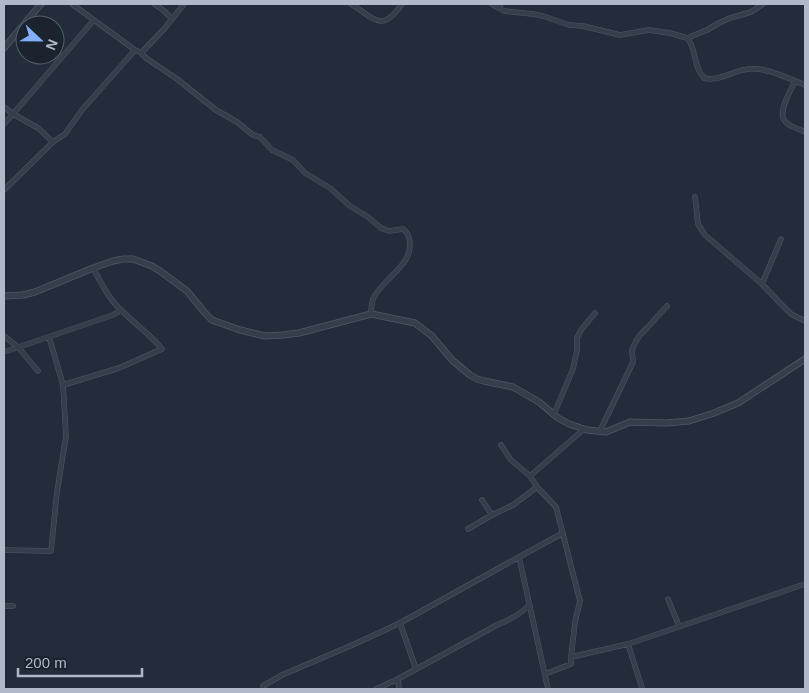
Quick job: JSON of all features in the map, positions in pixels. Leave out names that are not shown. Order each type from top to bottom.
[{"type":"street","points":[[4,48],[41,4]]},
{"type":"street","points":[[72,4],[216,110],[237,122],[253,135],[260,137],[272,150],[293,160],[305,173],[330,188],[350,206],[381,228],[389,231],[403,229],[406,231],[411,246],[409,254],[401,266],[376,293],[370,307],[371,314]]},
{"type":"street","points":[[154,4],[172,18]]},
{"type":"street","points":[[4,190],[53,142],[65,134],[82,110],[138,51],[143,51],[160,34],[184,4]]},
{"type":"street","points":[[351,4],[377,21],[393,16],[402,4]]},
{"type":"street","points":[[492,4],[500,6],[504,11],[543,16],[570,25],[583,26],[620,35],[649,30],[687,38],[692,44],[696,67],[704,78],[711,79],[750,68],[776,73],[805,85]]},
{"type":"street","points":[[687,38],[707,30],[718,23],[751,12],[763,4]]},
{"type":"street","points":[[4,124],[93,21]]},
{"type":"street","points":[[795,81],[782,110],[783,119],[785,122],[805,132]]},
{"type":"street","points":[[4,107],[38,128],[53,142]]},
{"type":"street","points":[[695,198],[698,224],[705,235],[762,284],[791,314],[805,321]]},
{"type":"street","points":[[762,284],[781,239]]},
{"type":"street","points":[[4,296],[35,292],[93,268],[122,259],[133,259],[152,266],[187,291],[212,320],[265,336],[299,333],[371,314],[415,323],[432,336],[452,360],[477,379],[513,387],[539,402],[569,424],[584,429],[606,432],[630,422],[666,423],[690,421],[714,413],[738,403],[805,359]]},
{"type":"street","points":[[63,385],[119,368],[162,349],[154,339],[121,310],[106,292],[93,268]]},
{"type":"street","points":[[600,431],[633,362],[632,350],[636,341],[667,306]]},
{"type":"street","points":[[4,352],[113,315],[121,310]]},
{"type":"street","points":[[554,414],[573,369],[581,330],[595,313]]},
{"type":"street","points":[[4,336],[18,347],[38,371]]},
{"type":"street","points":[[4,550],[51,551],[57,492],[66,436],[63,385],[50,337]]},
{"type":"street","points":[[530,476],[584,429]]},
{"type":"street","points":[[501,445],[511,460],[530,476],[537,487],[556,507],[580,601],[575,622],[571,664],[545,674]]},
{"type":"street","points":[[468,529],[513,505],[537,487]]},
{"type":"street","points":[[482,500],[492,515]]},
{"type":"street","points":[[263,686],[282,675],[400,623],[562,533]]},
{"type":"street","points":[[519,557],[548,689]]},
{"type":"street","points":[[571,657],[628,644],[805,584]]},
{"type":"street","points":[[668,598],[679,626]]},
{"type":"street","points":[[376,689],[512,618],[529,605]]},
{"type":"street","points":[[4,606],[13,606]]},
{"type":"street","points":[[400,623],[416,668]]},
{"type":"street","points":[[628,644],[642,688]]},
{"type":"street","points":[[398,679],[399,689]]}]
